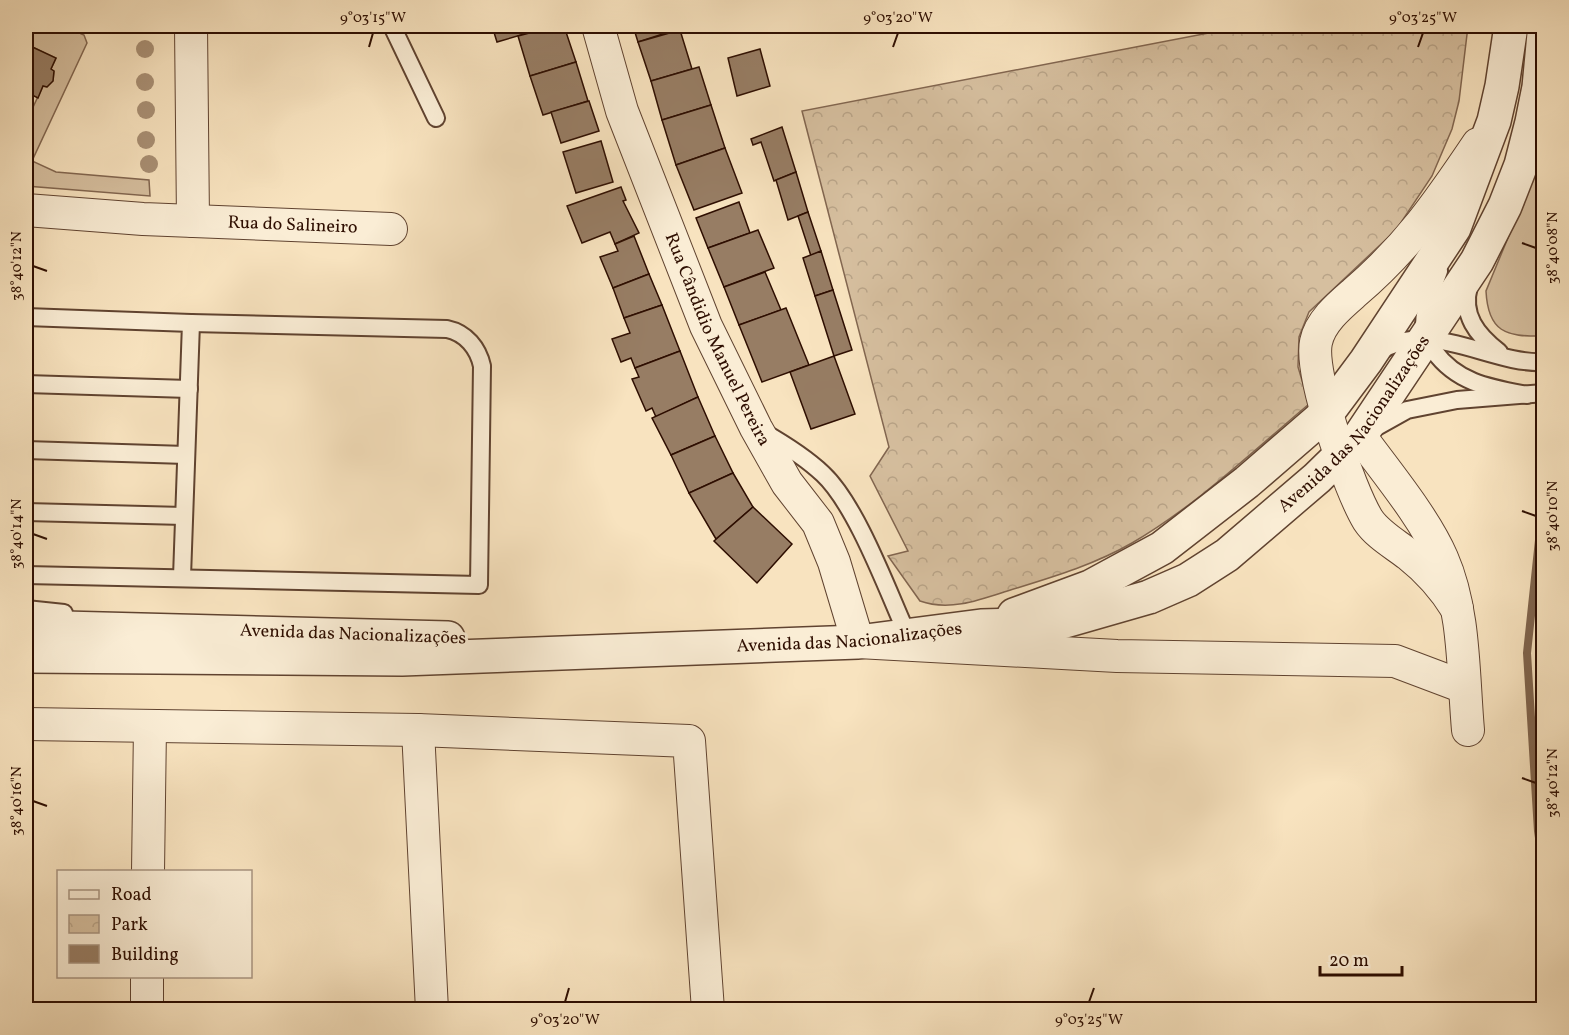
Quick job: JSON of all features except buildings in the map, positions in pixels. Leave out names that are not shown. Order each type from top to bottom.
[{"type":"street","points":[[191,26],[193,221]]},
{"type":"street","name":"Rua Cândidio Manuel Pereira","points":[[598,26],[622,111],[706,326],[756,428],[787,483],[818,523],[834,562],[858,642]]},
{"type":"street","name":"Avenida das Nacionalizações","points":[[981,626],[1090,587],[1162,548],[1256,474],[1328,412],[1366,361],[1454,228],[1494,121],[1511,26]]},
{"type":"street","name":"Avenida das Nacionalizações","points":[[26,656],[402,658],[858,642],[981,626],[1055,624],[1110,610],[1188,580],[1227,555],[1351,446],[1426,340],[1477,261],[1505,206],[1521,165],[1539,87],[1544,34]]},
{"type":"street","points":[[1468,730],[1456,609],[1442,558],[1410,506],[1351,446],[1328,412],[1315,362],[1316,343],[1322,326],[1338,307],[1404,247],[1431,214],[1494,121]]},
{"type":"street","name":"Rua do Salineiro","points":[[26,210],[193,221],[391,229]]},
{"type":"street","points":[[1351,446],[1369,522],[1436,581],[1456,609]]},
{"type":"street","name":"Avenida das Nacionalizações","points":[[26,627],[403,635],[681,649]]},
{"type":"street","points":[[858,642],[1117,656],[1395,661],[1464,687]]},
{"type":"street","points":[[26,724],[418,730],[688,741],[708,1010]]},
{"type":"street","points":[[148,870],[150,726]]},
{"type":"street","points":[[418,730],[432,1010]]},
{"type":"street","points":[[147,978],[147,1010]]},
{"type":"lane","points":[[392,26],[436,118]]},
{"type":"lane","points":[[1454,228],[1429,297],[1425,321],[1426,340],[1441,361],[1458,376],[1482,387],[1535,394]]},
{"type":"lane","points":[[1477,261],[1465,299],[1470,322],[1481,339],[1504,356]]},
{"type":"lane","points":[[26,317],[447,329],[462,334],[476,349],[482,366],[479,585],[26,575]]},
{"type":"lane","points":[[182,577],[191,322]]},
{"type":"lane","points":[[1366,361],[1386,347],[1407,340],[1426,340],[1539,362]]},
{"type":"lane","points":[[26,384],[189,389]]},
{"type":"lane","points":[[1351,446],[1407,410],[1457,400],[1535,394]]},
{"type":"lane","points":[[756,428],[793,450],[825,475],[849,507],[908,636]]},
{"type":"lane","points":[[26,450],[186,455]]},
{"type":"lane","points":[[818,523],[849,507]]},
{"type":"lane","points":[[26,512],[184,516]]},
{"type":"lane","points":[[26,609],[259,632]]},
{"type":"green space","points":[[34,26],[63,26],[84,35],[87,43],[32,161],[56,172],[149,180],[150,196],[26,186],[26,136],[31,122],[27,120],[43,86],[47,87],[53,81],[54,71],[51,69],[56,58],[26,44]]},
{"type":"green space","points":[[1245,26],[1468,26],[1459,101],[1452,129],[1432,176],[1396,230],[1309,312],[1299,337],[1298,367],[1309,404],[1202,495],[1156,528],[1117,551],[1070,571],[973,601],[941,605],[920,601],[888,556],[908,551],[870,476],[889,447],[802,111]]},
{"type":"green space","points":[[1543,108],[1543,336],[1530,336],[1509,333],[1495,324],[1486,291],[1538,165]]},
{"type":"waterway","points":[[1544,493],[1527,653],[1538,831],[1544,872]]}]
